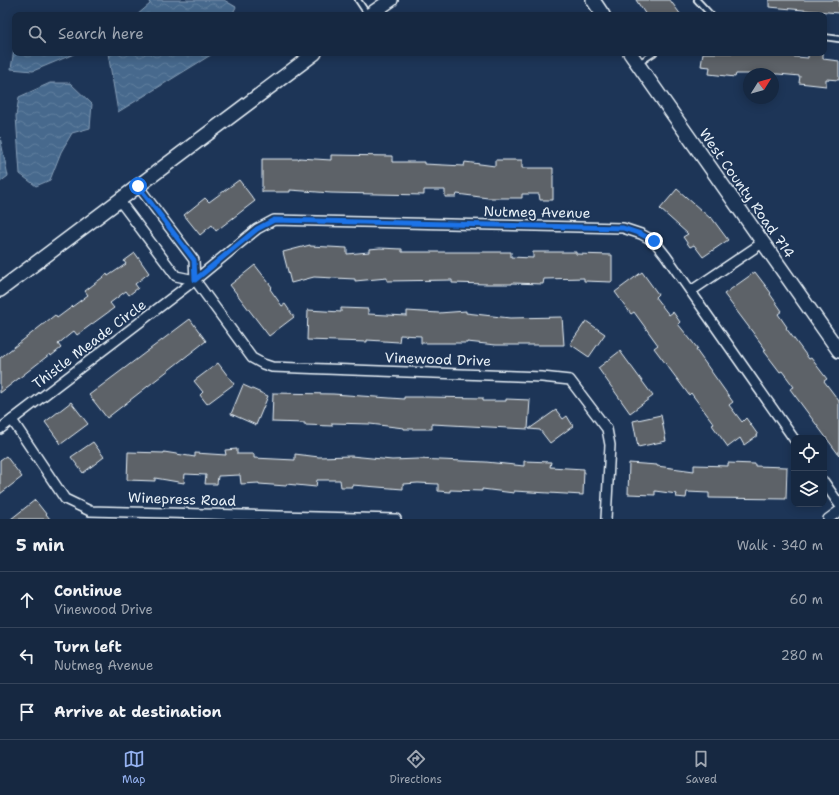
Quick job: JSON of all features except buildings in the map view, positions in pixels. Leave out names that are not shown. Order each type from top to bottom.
[{"type":"main road","points":[[373,12],[391,0]]},
{"type":"main road","points":[[593,0],[601,12]]},
{"type":"main road","points":[[0,290],[311,56]]},
{"type":"main road","name":"West County Road 714","points":[[632,56],[839,351]]},
{"type":"street","points":[[119,200],[176,276],[195,280],[194,260],[138,186]]},
{"type":"street","name":"Nutmeg Avenue","points":[[195,280],[257,229],[274,220],[623,228],[641,234],[654,241],[791,435]]},
{"type":"street","points":[[691,292],[762,243]]},
{"type":"street","name":"Thistle Meade Circle","points":[[0,429],[195,280]]},
{"type":"street","name":"Vinewood Drive","points":[[195,280],[252,358],[262,364],[272,367],[542,376],[570,380],[607,429],[610,445],[606,519]]},
{"type":"street","name":"Winepress Road","points":[[12,420],[65,498],[90,511],[396,519]]},
{"type":"street","points":[[827,486],[839,504]]},
{"type":"street","points":[[828,519],[839,511]]},
{"type":"lane","points":[[358,0],[367,12]]},
{"type":"lane","points":[[697,0],[707,12]]},
{"type":"lane","points":[[827,37],[839,39]]},
{"type":"lane","points":[[638,64],[650,56]]},
{"type":"water","points":[[149,0],[224,0],[236,7],[234,12],[141,12],[150,4]]},
{"type":"water","points":[[13,56],[69,56],[33,71],[11,69]]},
{"type":"water","points":[[109,56],[209,56],[118,112]]},
{"type":"water","points":[[50,83],[70,83],[92,104],[90,128],[72,133],[61,152],[50,180],[36,186],[20,174],[16,116],[19,97]]},
{"type":"water","points":[[0,137],[8,176],[0,182]]},
{"type":"route","points":[[138,186],[194,260],[195,280],[257,229],[274,220],[623,228],[641,234],[654,241]]}]
